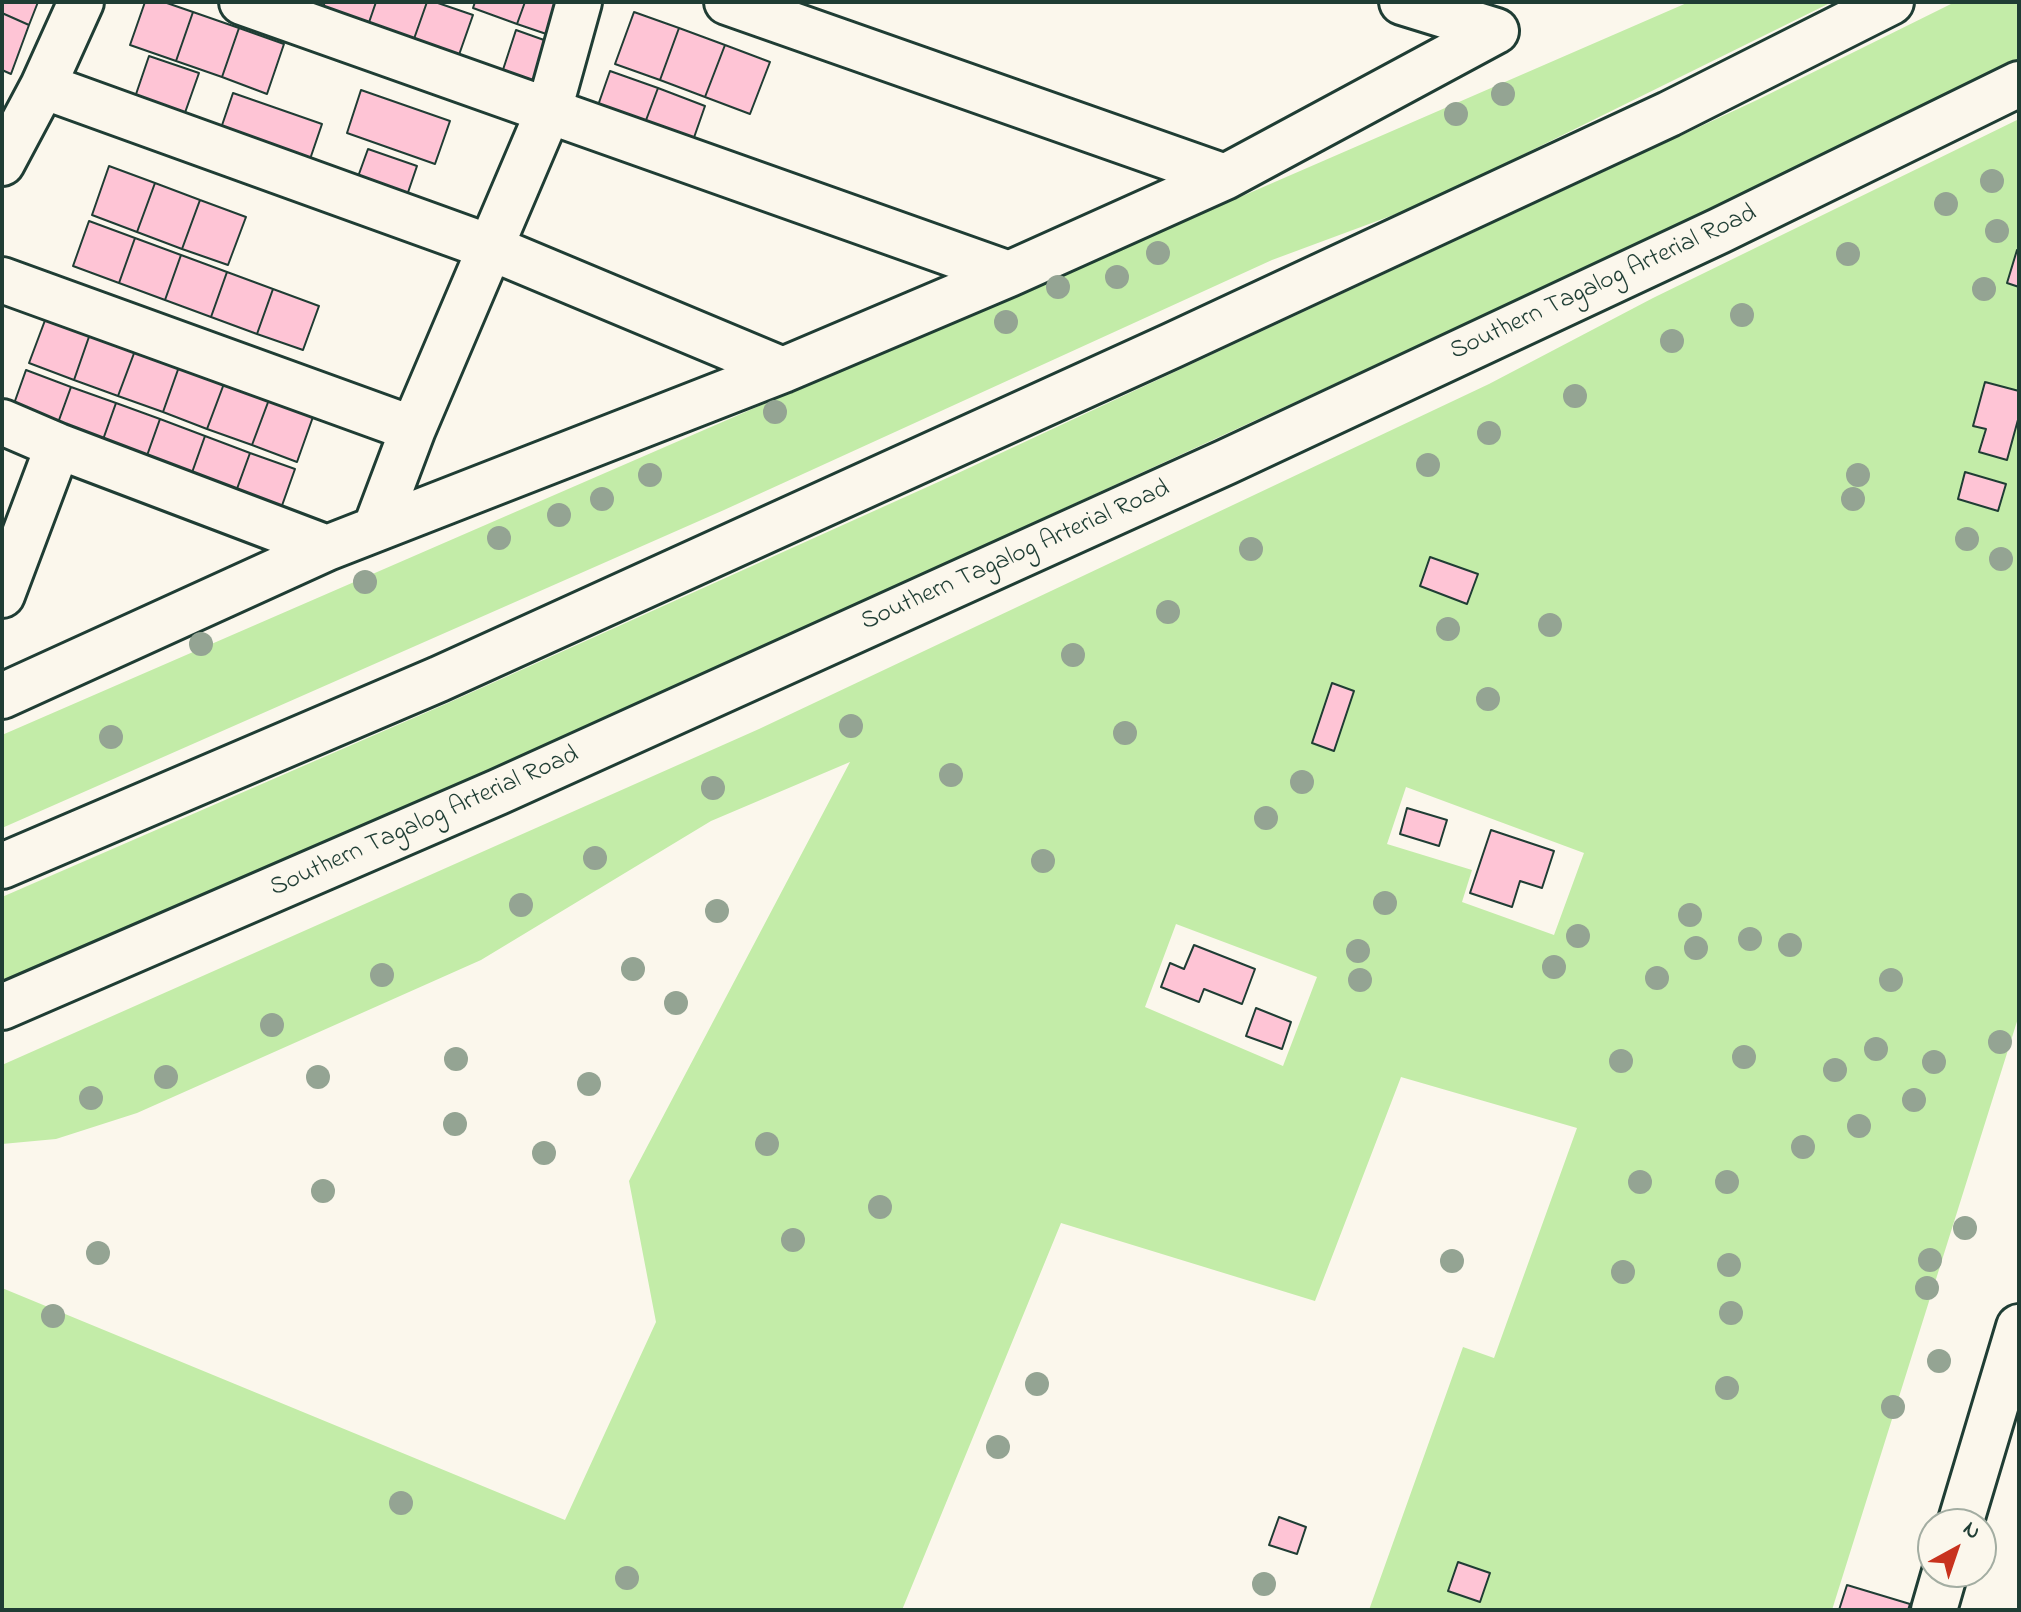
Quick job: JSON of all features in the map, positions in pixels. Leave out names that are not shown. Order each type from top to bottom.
[{"type":"main road","points":[[2,163],[43,86],[81,2]]},
{"type":"main road","points":[[242,2],[1009,274]]},
{"type":"main road","points":[[376,527],[413,429],[549,110],[579,2]]},
{"type":"main road","points":[[727,2],[1225,177]]},
{"type":"main road","points":[[2,696],[376,527],[783,370],[1009,274],[1225,177],[1496,31],[1402,2]]},
{"type":"main road","points":[[2,866],[439,679],[1171,346],[1655,120],[1891,2]]},
{"type":"main road","name":"Southern Tagalog Arterial Road","points":[[2,1007],[498,792],[1226,462],[1719,231],[2019,84]]},
{"type":"main road","points":[[43,86],[489,247],[783,370]]},
{"type":"main road","points":[[2,280],[413,429]]},
{"type":"main road","points":[[2,422],[327,548]]},
{"type":"main road","points":[[2,595],[58,446]]},
{"type":"main road","points":[[1965,1508],[2019,1327]]},
{"type":"main road","points":[[1934,1610],[1940,1588]]},
{"type":"green space","points":[[1689,2],[1832,2],[1423,204],[1272,260],[724,510],[2,828],[2,735]]},
{"type":"green space","points":[[1955,2],[2019,2],[2019,59],[1708,212],[489,773],[2,984],[2,897],[448,703],[956,474],[1757,100]]},
{"type":"green space","points":[[2019,119],[2019,1015],[1832,1610],[1369,1610],[1463,1347],[1494,1358],[1577,1128],[1401,1077],[1315,1301],[1061,1223],[902,1610],[2,1610],[2,1288],[565,1520],[656,1322],[629,1181],[850,762],[711,821],[481,960],[137,1113],[56,1139],[2,1144],[2,1065],[759,729],[1489,384],[1653,298]],"holes":[[[1406,787],[1584,853],[1554,935],[1462,902],[1472,870],[1387,844]],[[1176,924],[1317,977],[1283,1066],[1145,1007]]]},
{"type":"building","points":[[2,2],[38,2],[29,25],[2,13]]},
{"type":"building","points":[[145,2],[164,2],[193,12],[176,61],[130,45]]},
{"type":"building","points":[[325,2],[376,2],[364,37],[318,21]]},
{"type":"building","points":[[376,2],[427,2],[409,53],[364,37]]},
{"type":"building","points":[[427,2],[473,15],[454,69],[409,53]]},
{"type":"building","points":[[475,2],[525,2],[517,24],[473,8]]},
{"type":"building","points":[[525,2],[574,2],[561,39],[517,24]]},
{"type":"building","points":[[193,12],[239,28],[222,77],[176,61]]},
{"type":"building","points":[[634,12],[679,28],[660,80],[615,64]]},
{"type":"building","points":[[2,13],[29,25],[11,74],[2,70]]},
{"type":"building","points":[[239,28],[284,44],[267,94],[222,77]]},
{"type":"building","points":[[679,28],[725,45],[705,97],[660,80]]},
{"type":"building","points":[[516,30],[558,45],[539,99],[498,85]]},
{"type":"building","points":[[725,45],[770,62],[750,114],[705,97]]},
{"type":"building","points":[[149,56],[199,73],[181,124],[132,106]]},
{"type":"building","points":[[610,71],[658,88],[642,131],[595,114]]},
{"type":"building","points":[[658,88],[705,106],[690,149],[642,131]]},
{"type":"building","points":[[361,90],[450,121],[435,164],[347,133]]},
{"type":"building","points":[[233,93],[322,124],[307,168],[218,137]]},
{"type":"building","points":[[368,149],[417,166],[401,213],[351,196]]},
{"type":"building","points":[[109,166],[155,183],[137,232],[92,215]]},
{"type":"building","points":[[155,183],[200,200],[182,249],[137,232]]},
{"type":"building","points":[[200,200],[246,217],[228,265],[182,249]]},
{"type":"building","points":[[89,221],[135,238],[119,283],[73,266]]},
{"type":"building","points":[[135,238],[181,255],[165,300],[119,283]]},
{"type":"building","points":[[2019,250],[2019,287],[2007,283]]},
{"type":"building","points":[[181,255],[227,272],[211,317],[165,300]]},
{"type":"building","points":[[227,272],[273,289],[257,334],[211,317]]},
{"type":"building","points":[[273,289],[319,306],[303,350],[257,334]]},
{"type":"building","points":[[47,315],[91,331],[74,380],[29,363]]},
{"type":"building","points":[[91,331],[136,348],[118,396],[74,380]]},
{"type":"building","points":[[136,348],[180,364],[163,412],[118,396]]},
{"type":"building","points":[[180,364],[225,381],[207,429],[163,412]]},
{"type":"building","points":[[26,370],[71,387],[55,431],[10,415]]},
{"type":"building","points":[[225,381],[270,397],[252,445],[207,429]]},
{"type":"building","points":[[1985,382],[2019,391],[2019,416],[2007,460],[1979,452],[1986,429],[1973,426]]},
{"type":"building","points":[[71,387],[116,403],[100,448],[55,431]]},
{"type":"building","points":[[270,397],[314,414],[297,462],[252,445]]},
{"type":"building","points":[[116,403],[160,419],[144,464],[100,448]]},
{"type":"building","points":[[160,419],[205,436],[189,481],[144,464]]},
{"type":"building","points":[[205,436],[250,453],[234,497],[189,481]]},
{"type":"building","points":[[250,453],[295,469],[279,514],[234,497]]},
{"type":"building","points":[[1965,472],[2006,484],[1998,511],[1958,499]]},
{"type":"building","points":[[1430,557],[1478,574],[1467,604],[1420,586]]},
{"type":"building","points":[[1332,683],[1354,691],[1334,751],[1312,743]]},
{"type":"building","points":[[1407,808],[1447,820],[1439,846],[1400,834]]},
{"type":"building","points":[[1491,830],[1554,851],[1542,888],[1520,881],[1512,907],[1470,893]]},
{"type":"building","points":[[1194,945],[1255,969],[1242,1004],[1204,989],[1199,1002],[1161,987],[1170,963],[1184,969]]},
{"type":"building","points":[[1256,1008],[1291,1022],[1282,1049],[1246,1036]]},
{"type":"building","points":[[1279,1517],[1306,1527],[1297,1554],[1269,1545]]},
{"type":"building","points":[[1458,1562],[1490,1573],[1480,1602],[1448,1591]]},
{"type":"building","points":[[1847,1585],[1910,1604],[1908,1610],[1839,1610]]}]
